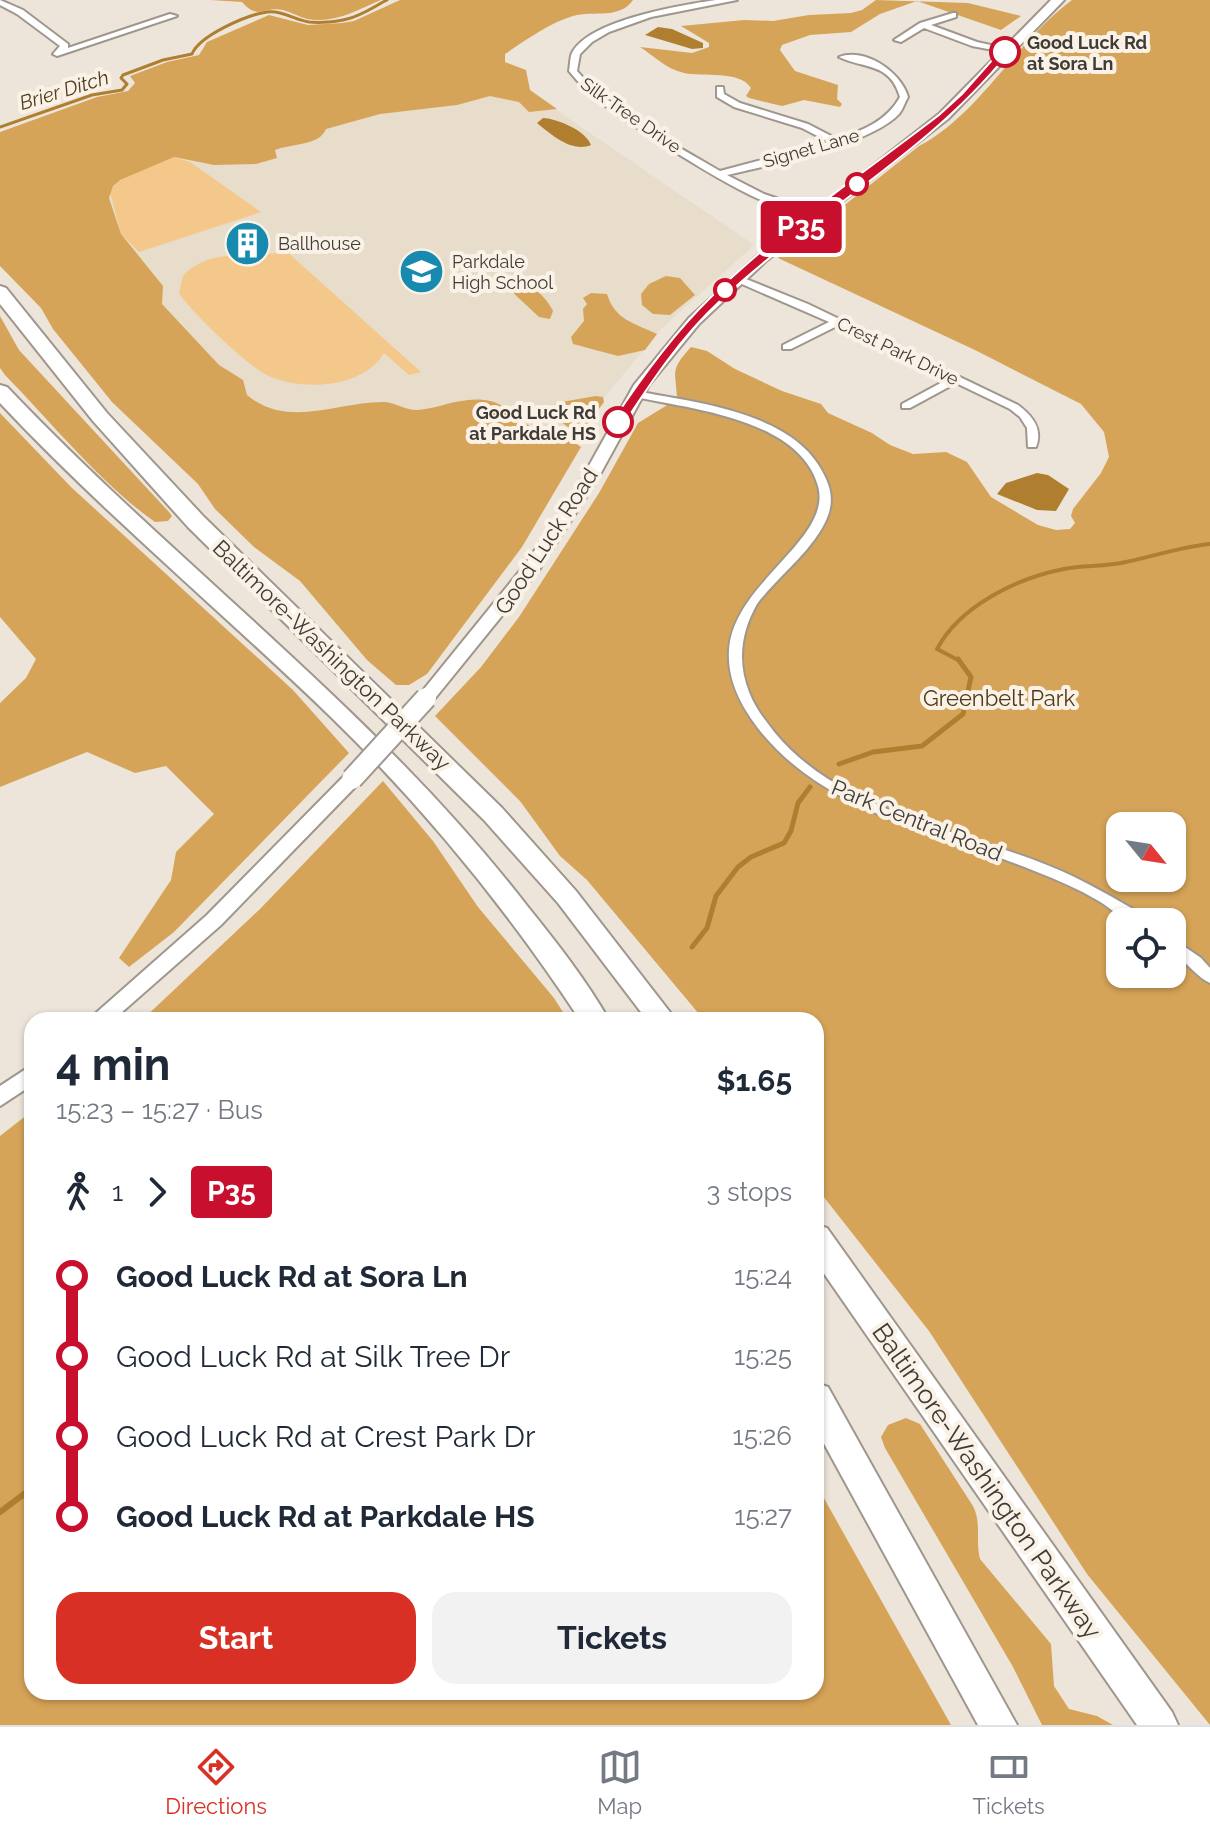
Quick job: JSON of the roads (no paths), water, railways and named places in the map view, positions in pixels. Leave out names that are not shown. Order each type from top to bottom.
[{"type":"highway","name":"Baltimore-Washington Parkway","points":[[0,292],[90,405],[185,510],[493,814],[567,897],[656,1012]]},
{"type":"highway","name":"Baltimore-Washington Parkway","points":[[0,391],[87,483],[279,656],[375,748],[452,832],[589,1012]]},
{"type":"highway","name":"Baltimore-Washington Parkway","points":[[824,1248],[1159,1725]]},
{"type":"highway","points":[[824,1411],[998,1725]]},
{"type":"main road","name":"Good Luck Road","points":[[108,1012],[188,945],[259,877],[352,779],[503,610],[588,480],[635,394],[685,331],[738,279],[966,96],[1058,0]]},
{"type":"main road","points":[[0,1098],[24,1079]]},
{"type":"street","name":"Silk Tree Drive","points":[[733,0],[673,10],[606,31],[584,44],[573,63],[575,76],[587,89],[720,174],[767,199],[817,215]]},
{"type":"street","points":[[0,2],[20,12],[65,46],[57,54],[173,16]]},
{"type":"street","points":[[898,40],[923,25],[953,15]]},
{"type":"street","points":[[923,25],[975,44],[1006,51]]},
{"type":"street","name":"Signet Lane","points":[[720,174],[835,142],[881,124],[900,108],[904,97],[900,83],[883,68],[868,61],[843,57]]},
{"type":"street","points":[[720,89],[720,95],[731,103],[795,122],[835,142]]},
{"type":"street","name":"Crest Park Drive","points":[[738,279],[767,289],[1021,412],[1033,427],[1032,445]]},
{"type":"street","points":[[787,347],[837,322]]},
{"type":"street","points":[[906,406],[956,379]]},
{"type":"street","name":"Park Central Road","points":[[635,394],[754,422],[802,451],[820,474],[826,494],[825,511],[814,531],[759,595],[739,626],[735,651],[736,671],[747,702],[756,718],[791,757],[828,785],[873,807],[1081,885],[1120,908]]},
{"type":"street","points":[[1186,954],[1210,978]]},
{"type":"waterway","name":"Brier Ditch","points":[[0,127],[92,95],[122,90],[127,84],[121,78],[123,75],[163,60],[192,54],[204,40],[247,17],[273,12],[309,22],[333,22],[357,16],[387,0]]},
{"type":"waterway","points":[[959,661],[937,649],[947,634],[975,607],[1009,587],[1064,569],[1118,564],[1210,544]]},
{"type":"waterway","points":[[839,764],[873,752],[922,746],[963,714],[971,677],[959,661]]},
{"type":"waterway","points":[[692,947],[707,928],[716,896],[738,867],[751,857],[784,843],[791,831],[798,803],[810,787]]},
{"type":"waterway","points":[[0,1512],[24,1494]]},
{"type":"place","name":"Good Luck Rd at Sora Ln","points":[[1005,52]]},
{"type":"place","name":"Ballhouse","points":[[247,243]]},
{"type":"place","name":"Parkdale High School","points":[[421,271]]},
{"type":"place","name":"Good Luck Rd at Parkdale HS","points":[[618,422]]},
{"type":"park label","name":"Greenbelt Park","points":[[999,698]]}]
